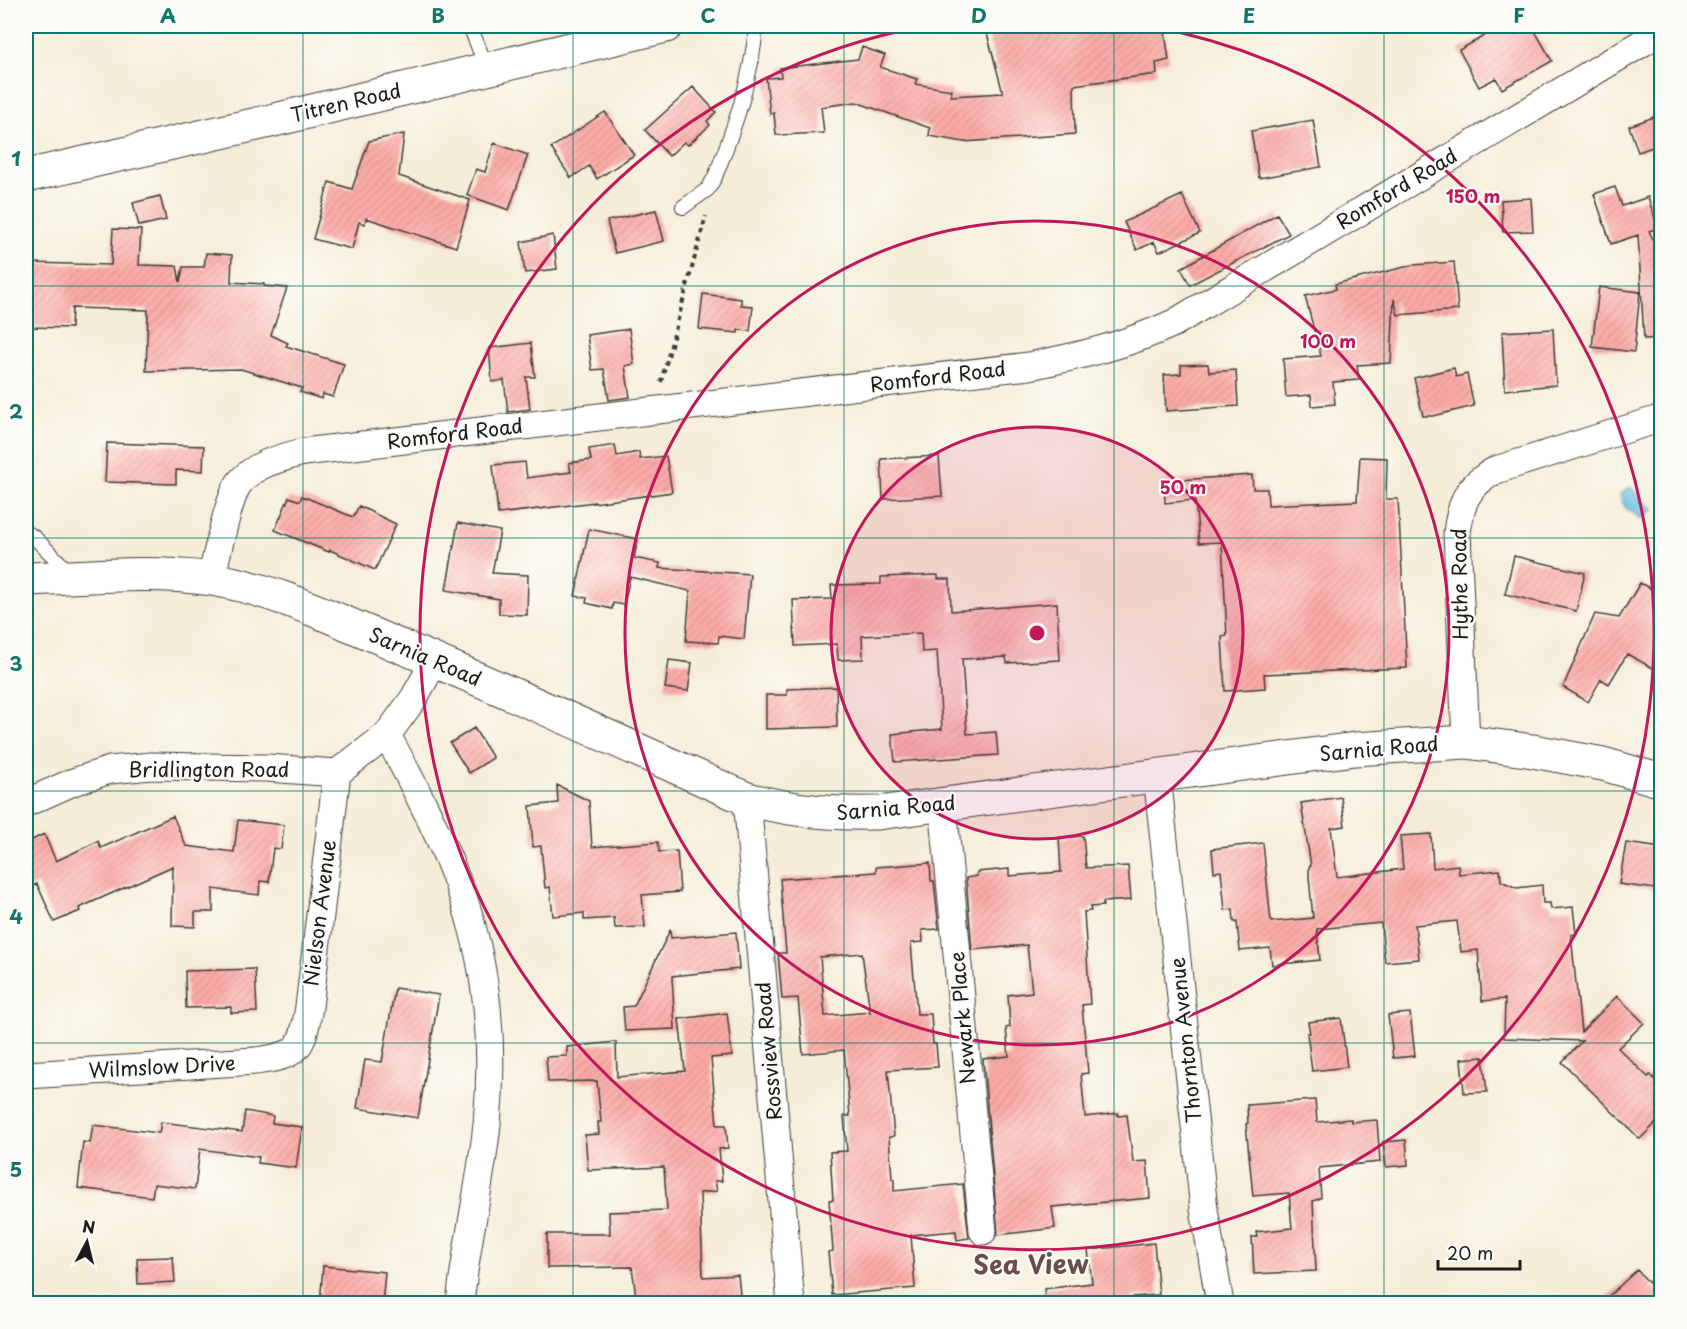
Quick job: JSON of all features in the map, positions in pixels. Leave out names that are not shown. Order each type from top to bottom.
[{"type":"main road","name":"Titren Road","points":[[26,176],[266,122],[666,26]]},
{"type":"main road","name":"Sarnia Road","points":[[26,579],[157,575],[211,579],[257,590],[308,608],[435,660],[747,799],[786,809],[831,814],[878,813],[1355,749],[1466,742],[1603,764],[1662,781]]},
{"type":"street","name":"Romford Road","points":[[211,579],[238,483],[253,470],[276,459],[303,452],[1029,366],[1096,353],[1141,338],[1184,317],[1662,31]]},
{"type":"street","name":"Hythe Road","points":[[1466,742],[1457,532],[1460,511],[1468,492],[1480,479],[1496,470],[1662,418]]},
{"type":"street","points":[[337,773],[387,735],[414,698],[435,660]]},
{"type":"street","points":[[387,735],[439,837],[464,901],[480,961],[488,1010],[487,1124],[460,1304]]},
{"type":"street","name":"Bridlington Road","points":[[26,803],[73,782],[110,770],[151,766],[267,768],[337,773]]},
{"type":"street","name":"Nielson Avenue","points":[[296,1050],[305,1032],[309,1007],[337,773]]},
{"type":"street","name":"Thornton Avenue","points":[[1157,776],[1204,1209],[1220,1304]]},
{"type":"street","name":"Rossview Road","points":[[747,799],[791,1304]]},
{"type":"street","name":"Newark Place","points":[[943,805],[983,1231]]},
{"type":"street","name":"Wilmslow Drive","points":[[26,1075],[256,1061],[279,1058],[296,1050]]},
{"type":"lane","points":[[470,26],[487,69]]},
{"type":"lane","points":[[683,207],[708,189],[715,177],[748,80],[756,26]]},
{"type":"lane","points":[[26,532],[74,577]]},
{"type":"path","points":[[654,410],[711,200],[715,177]]},
{"type":"water","points":[[1632,488],[1641,500],[1654,509],[1642,519],[1625,507],[1620,495]]},
{"type":"building","points":[[985,26],[1164,26],[1169,60],[1156,63],[1157,74],[1074,85],[1075,134],[964,142],[929,136],[930,128],[856,102],[821,107],[824,133],[776,135],[774,113],[770,114],[766,78],[781,77],[780,68],[858,59],[862,47],[885,55],[880,67],[917,79],[915,84],[952,90],[951,96],[1003,93]]},
{"type":"building","points":[[1483,26],[1532,26],[1552,61],[1502,89],[1496,78],[1479,87],[1459,50],[1488,34]]},
{"type":"building","points":[[693,87],[716,112],[707,121],[710,125],[688,145],[684,142],[669,156],[645,130]]},
{"type":"building","points":[[605,112],[634,155],[597,179],[589,166],[571,178],[551,148]]},
{"type":"building","points":[[1662,114],[1662,144],[1638,152],[1629,126]]},
{"type":"building","points":[[1313,120],[1321,167],[1259,178],[1251,131]]},
{"type":"building","points":[[404,134],[399,176],[470,200],[456,247],[366,218],[365,224],[359,222],[352,249],[313,239],[329,182],[352,189],[369,141]]},
{"type":"building","points":[[494,143],[528,155],[509,210],[467,195],[476,169],[485,172]]},
{"type":"building","points":[[1615,187],[1622,206],[1648,197],[1658,228],[1649,231],[1662,258],[1662,338],[1644,339],[1638,235],[1611,244],[1594,194]]},
{"type":"building","points":[[1182,195],[1200,233],[1159,252],[1154,242],[1137,250],[1124,222]]},
{"type":"building","points":[[160,196],[166,220],[139,226],[133,203]]},
{"type":"building","points":[[1531,198],[1533,231],[1503,232],[1501,200]]},
{"type":"building","points":[[656,210],[664,241],[615,253],[607,221]]},
{"type":"building","points":[[1277,214],[1289,234],[1190,285],[1181,268]]},
{"type":"building","points":[[113,229],[141,230],[139,265],[177,266],[180,282],[183,267],[204,267],[206,253],[232,255],[231,282],[287,288],[271,335],[288,343],[286,346],[344,364],[333,397],[323,394],[322,399],[300,392],[302,388],[241,369],[146,371],[148,310],[72,308],[71,328],[28,327],[30,263],[111,265]]},
{"type":"building","points":[[553,235],[557,269],[525,273],[521,242]]},
{"type":"building","points":[[1454,262],[1458,310],[1398,315],[1394,299],[1391,363],[1357,365],[1359,380],[1333,382],[1335,404],[1312,406],[1311,395],[1286,397],[1283,359],[1321,356],[1305,296],[1336,289],[1335,284],[1413,265]]},
{"type":"building","points":[[1599,287],[1640,292],[1634,352],[1592,347]]},
{"type":"building","points":[[703,294],[741,299],[741,305],[753,306],[750,331],[738,330],[738,333],[699,329]]},
{"type":"building","points":[[629,329],[634,364],[625,366],[630,397],[609,400],[604,369],[592,370],[587,335]]},
{"type":"building","points":[[1553,329],[1556,385],[1505,390],[1502,332]]},
{"type":"building","points":[[531,343],[535,377],[526,377],[530,409],[508,412],[504,380],[492,382],[489,348]]},
{"type":"building","points":[[1208,364],[1209,372],[1236,370],[1238,406],[1166,411],[1164,375],[1181,374],[1181,365]]},
{"type":"building","points":[[1454,368],[1456,377],[1467,374],[1474,406],[1433,416],[1423,416],[1414,378]]},
{"type":"building","points":[[107,443],[204,446],[203,471],[176,470],[176,484],[105,482]]},
{"type":"building","points":[[615,445],[617,456],[639,452],[640,459],[666,456],[672,492],[498,514],[493,465],[525,462],[527,478],[571,472],[569,463],[591,460],[589,449]]},
{"type":"building","points":[[939,456],[942,496],[883,499],[881,459]]},
{"type":"building","points":[[1360,457],[1387,458],[1386,499],[1398,499],[1407,668],[1264,674],[1265,688],[1225,691],[1222,637],[1227,636],[1222,542],[1199,543],[1195,500],[1165,503],[1164,481],[1252,475],[1253,489],[1267,489],[1268,505],[1357,501]]},
{"type":"building","points":[[302,496],[353,517],[359,506],[396,524],[375,570],[330,550],[329,552],[275,530],[289,497],[300,501]]},
{"type":"building","points":[[458,523],[500,531],[492,573],[528,575],[527,615],[499,614],[499,599],[446,590]]},
{"type":"building","points":[[589,529],[638,539],[634,558],[660,563],[659,568],[750,574],[744,639],[719,636],[718,643],[686,641],[690,591],[630,577],[624,605],[613,603],[612,609],[586,603],[587,598],[575,596]]},
{"type":"building","points":[[1514,556],[1585,573],[1576,611],[1505,594]]},
{"type":"building","points":[[938,575],[938,579],[950,579],[951,611],[1057,603],[1060,660],[1007,663],[1006,657],[962,659],[967,734],[996,732],[998,755],[895,762],[892,734],[942,729],[937,651],[922,652],[921,633],[862,636],[863,659],[838,660],[837,644],[795,646],[793,600],[832,599],[831,585],[881,584],[881,577]]},
{"type":"building","points":[[1640,583],[1662,595],[1662,673],[1627,654],[1609,684],[1601,679],[1588,702],[1563,687],[1595,614],[1619,618]]},
{"type":"building","points":[[669,660],[692,663],[688,691],[665,688]]},
{"type":"building","points":[[836,687],[837,727],[766,729],[766,695],[787,695],[787,689]]},
{"type":"building","points":[[474,728],[493,758],[469,773],[450,743]]},
{"type":"building","points":[[557,785],[589,801],[592,847],[658,842],[659,852],[677,851],[680,892],[642,895],[645,927],[615,928],[614,918],[584,920],[584,913],[553,916],[550,887],[545,888],[541,846],[533,847],[530,806],[558,803]]},
{"type":"building","points":[[1341,797],[1345,826],[1331,828],[1337,877],[1403,869],[1400,836],[1431,834],[1433,868],[1458,865],[1459,874],[1500,870],[1501,881],[1517,888],[1542,885],[1543,903],[1550,903],[1551,909],[1573,907],[1576,934],[1571,935],[1581,1032],[1617,996],[1644,1023],[1618,1048],[1648,1077],[1650,1075],[1662,1085],[1662,1117],[1640,1139],[1562,1062],[1582,1041],[1504,1038],[1505,999],[1482,1001],[1478,950],[1461,952],[1457,921],[1415,925],[1419,959],[1385,962],[1381,923],[1317,929],[1320,960],[1272,965],[1270,948],[1240,951],[1237,922],[1234,922],[1233,909],[1225,910],[1221,871],[1214,872],[1212,849],[1263,843],[1271,922],[1313,918],[1309,877],[1311,866],[1301,803]]},
{"type":"building","points":[[173,816],[186,846],[234,852],[238,820],[284,825],[281,849],[273,848],[269,882],[260,881],[259,895],[213,889],[213,912],[195,912],[195,927],[172,926],[173,866],[79,908],[80,911],[54,922],[37,884],[26,889],[26,843],[44,834],[56,861],[98,841],[101,848]]},
{"type":"building","points":[[1083,836],[1086,868],[1128,866],[1131,900],[1103,902],[1103,906],[1090,907],[1091,911],[1084,912],[1090,1004],[1082,1005],[1088,1073],[1081,1074],[1085,1117],[1118,1113],[1118,1116],[1127,1115],[1133,1162],[1147,1161],[1150,1198],[1052,1207],[1055,1228],[998,1235],[983,1059],[1009,1056],[1006,1028],[1010,1027],[1008,995],[1032,992],[1027,945],[972,950],[966,878],[977,876],[977,872],[1009,869],[1009,876],[1061,872],[1059,838]]},
{"type":"building","points":[[1626,843],[1662,848],[1662,890],[1619,884]]},
{"type":"building","points":[[930,863],[939,929],[922,930],[923,942],[911,943],[917,1014],[931,1014],[933,1044],[936,1044],[938,1067],[888,1070],[894,1136],[889,1137],[894,1191],[963,1184],[969,1238],[957,1240],[956,1231],[911,1235],[915,1288],[832,1295],[828,1252],[833,1251],[829,1200],[833,1200],[830,1152],[847,1151],[844,1116],[850,1116],[844,1050],[803,1054],[798,998],[782,999],[778,953],[786,953],[780,879],[876,872],[876,867]],"holes":[[[862,953],[870,1012],[825,1016],[820,957]]]},
{"type":"building","points":[[670,930],[671,938],[736,932],[739,969],[672,976],[675,1029],[625,1031],[623,1007],[634,1006]]},
{"type":"building","points":[[255,969],[257,1012],[231,1013],[231,1007],[186,1008],[185,971]]},
{"type":"building","points":[[395,988],[439,995],[418,1118],[357,1108],[365,1060],[382,1062]]},
{"type":"building","points":[[727,1013],[732,1056],[711,1058],[717,1125],[726,1125],[728,1148],[719,1149],[722,1181],[715,1181],[717,1191],[700,1193],[703,1277],[738,1275],[741,1304],[637,1304],[632,1267],[547,1268],[547,1234],[610,1234],[609,1212],[667,1210],[664,1167],[588,1170],[585,1135],[599,1134],[598,1122],[601,1122],[597,1081],[548,1082],[546,1057],[567,1056],[567,1047],[616,1042],[617,1077],[685,1071],[679,1019]]},
{"type":"building","points":[[1410,1013],[1415,1056],[1393,1058],[1388,1015]]},
{"type":"building","points":[[1341,1018],[1347,1067],[1312,1071],[1307,1033],[1310,1033],[1308,1022]]},
{"type":"building","points":[[1483,1057],[1487,1092],[1464,1093],[1461,1059]]},
{"type":"building","points":[[1315,1100],[1317,1122],[1351,1119],[1351,1122],[1377,1120],[1380,1162],[1319,1168],[1321,1198],[1313,1201],[1316,1271],[1254,1274],[1252,1237],[1257,1237],[1256,1232],[1292,1228],[1289,1193],[1253,1196],[1246,1124],[1248,1123],[1247,1105]]},
{"type":"building","points":[[245,1111],[273,1116],[272,1123],[302,1127],[296,1168],[258,1163],[259,1157],[200,1149],[195,1189],[154,1184],[152,1197],[78,1188],[83,1142],[90,1143],[93,1125],[159,1133],[161,1122],[242,1132]]},
{"type":"building","points":[[1406,1140],[1408,1165],[1386,1167],[1383,1142]]},
{"type":"building","points":[[1154,1243],[1159,1295],[1133,1297],[1135,1304],[1045,1304],[1044,1289],[1092,1283],[1088,1250]]},
{"type":"building","points":[[173,1257],[175,1282],[138,1284],[137,1258]]},
{"type":"building","points":[[323,1266],[385,1272],[382,1304],[320,1304]]},
{"type":"building","points":[[1637,1270],[1662,1297],[1662,1304],[1600,1304]]},
{"type":"district","name":"Sea View","points":[[1031,1265]]}]
